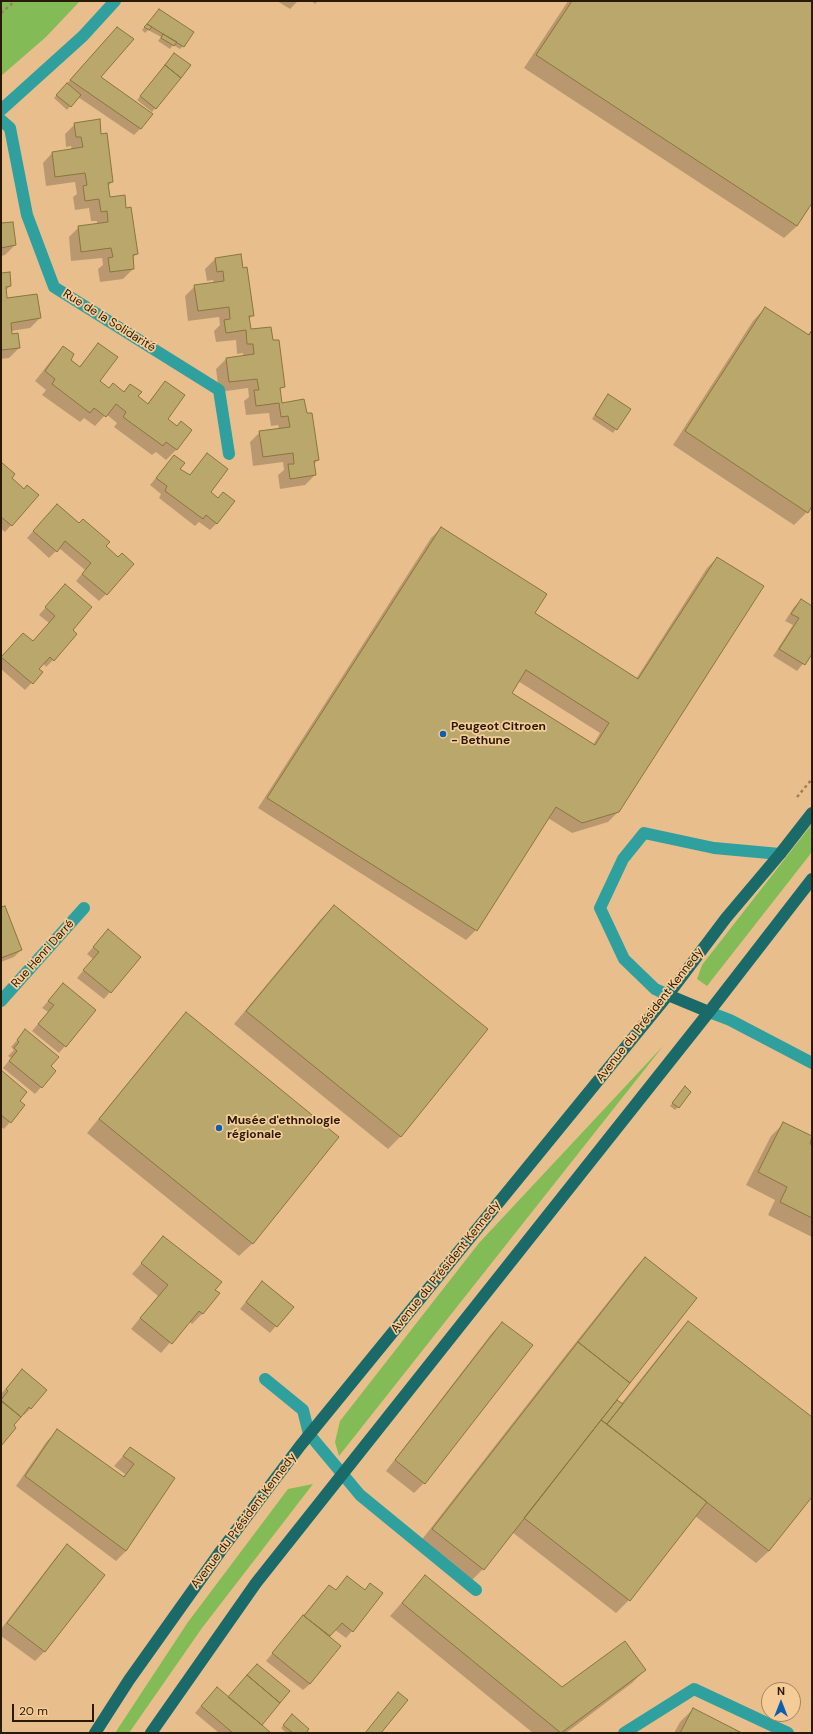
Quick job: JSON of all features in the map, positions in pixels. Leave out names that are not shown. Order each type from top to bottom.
[{"type":"main road","name":"Avenue du Président Kennedy","points":[[95,1733],[129,1680],[216,1558],[310,1434],[668,995],[726,918],[780,854],[812,813]]},
{"type":"main road","points":[[151,1733],[256,1583],[709,1012],[812,879]]},
{"type":"main road","points":[[668,995],[709,1012]]},
{"type":"street","points":[[1,110],[83,36],[115,1]]},
{"type":"street","name":"Rue de la Solidarité","points":[[1,120],[10,128],[27,215],[54,287],[219,390],[229,454]]},
{"type":"street","points":[[668,995],[655,989],[624,959],[600,908],[622,858],[644,833],[714,848],[780,854]]},
{"type":"street","name":"Rue Henri Darré","points":[[1,1001],[84,908]]},
{"type":"street","points":[[709,1012],[730,1020],[812,1063]]},
{"type":"street","points":[[265,1379],[303,1410],[310,1434],[342,1475],[360,1495],[476,1590]]},
{"type":"street","points":[[624,1733],[694,1689],[788,1733]]},
{"type":"path","points":[[1,13],[16,1]]},
{"type":"green space","points":[[1,1],[80,1],[46,37],[1,76]]},
{"type":"green space","points":[[812,824],[812,852],[707,986],[697,979],[702,965]]},
{"type":"green space","points":[[664,1045],[339,1456],[335,1442],[340,1421],[479,1243]]},
{"type":"green space","points":[[313,1484],[202,1628],[129,1733],[115,1733],[188,1622],[288,1489]]},
{"type":"building","points":[[572,1],[812,1],[812,203],[797,226],[536,55]]},
{"type":"building","points":[[159,9],[194,32],[184,47],[147,24]]},
{"type":"building","points":[[147,24],[152,27],[149,30],[144,27]]},
{"type":"building","points":[[117,27],[134,39],[101,77],[153,114],[141,129],[70,80]]},
{"type":"building","points":[[163,34],[177,42],[174,46],[161,38]]},
{"type":"building","points":[[174,53],[191,65],[181,78],[165,65]]},
{"type":"building","points":[[165,65],[181,78],[156,109],[140,96]]},
{"type":"building","points":[[67,83],[81,95],[71,107],[56,95]]},
{"type":"building","points":[[100,119],[101,134],[107,133],[113,182],[108,183],[110,197],[125,195],[126,208],[131,207],[138,254],[133,255],[134,269],[110,272],[108,258],[113,257],[111,248],[81,252],[78,226],[108,222],[107,211],[101,212],[99,199],[85,201],[83,186],[87,185],[85,173],[55,177],[52,152],[83,147],[81,137],[76,137],[74,123]]},
{"type":"building","points":[[13,222],[16,245],[1,248],[1,223]]},
{"type":"building","points":[[241,254],[243,268],[247,267],[254,316],[249,316],[251,329],[271,327],[273,340],[279,340],[285,387],[280,388],[282,403],[304,399],[307,413],[312,413],[319,460],[314,461],[316,475],[290,479],[288,464],[294,464],[293,453],[263,457],[259,431],[290,427],[288,416],[281,417],[279,403],[256,406],[254,390],[259,390],[257,379],[229,382],[226,358],[254,354],[253,344],[247,344],[246,330],[226,333],[224,320],[230,319],[229,307],[198,311],[194,285],[224,281],[223,271],[217,272],[215,258]]},
{"type":"building","points":[[10,272],[11,286],[6,287],[7,298],[37,294],[41,318],[11,323],[12,334],[18,333],[20,348],[1,350],[1,273]]},
{"type":"building","points":[[765,307],[809,335],[812,330],[812,506],[808,513],[685,431]]},
{"type":"building","points":[[98,343],[118,357],[100,381],[109,388],[113,383],[124,392],[130,384],[142,392],[138,396],[148,404],[165,381],[185,395],[168,419],[177,426],[181,421],[192,430],[177,450],[166,442],[163,446],[123,417],[126,412],[116,404],[106,417],[94,408],[90,413],[52,384],[55,379],[45,371],[63,346],[74,354],[71,360],[80,367]]},
{"type":"building","points":[[608,394],[631,409],[617,430],[595,415]]},
{"type":"building","points":[[207,453],[228,469],[211,492],[218,498],[223,492],[235,501],[217,524],[206,515],[203,519],[165,491],[167,486],[156,478],[174,455],[185,463],[180,469],[190,475]]},
{"type":"building","points":[[1,462],[15,474],[12,478],[24,489],[27,485],[39,495],[12,526],[1,517]]},
{"type":"building","points":[[57,504],[79,523],[83,519],[110,542],[106,546],[118,557],[122,553],[134,564],[107,595],[82,574],[91,563],[65,541],[57,552],[33,531]]},
{"type":"building","name":"Peugeot Citroen - Bethune","points":[[441,527],[547,594],[535,613],[638,679],[717,557],[764,586],[619,812],[582,823],[556,807],[477,931],[267,798]],"holes":[[[526,670],[609,723],[595,745],[512,693]]]},
{"type":"building","points":[[65,584],[92,607],[73,630],[77,634],[54,661],[50,657],[39,669],[43,672],[33,684],[1,657],[23,633],[33,641],[55,616],[45,607]]},
{"type":"building","points":[[801,599],[812,606],[812,654],[805,665],[779,649],[799,618],[791,614]]},
{"type":"building","points":[[334,905],[488,1029],[401,1137],[246,1011]]},
{"type":"building","points":[[5,906],[22,950],[1,958],[1,907]]},
{"type":"building","points":[[108,929],[141,957],[111,993],[83,970],[99,952],[93,947]]},
{"type":"building","points":[[63,983],[96,1010],[66,1047],[38,1024],[54,1005],[48,1001]]},
{"type":"building","name":"Musée d'ethnologie régionale","points":[[186,1012],[339,1137],[253,1244],[99,1119]]},
{"type":"building","points":[[25,1029],[59,1057],[51,1066],[56,1071],[42,1088],[9,1061],[17,1051],[14,1048],[19,1042],[17,1040]]},
{"type":"building","points":[[1,1070],[27,1092],[20,1101],[25,1105],[11,1123],[1,1115]]},
{"type":"building","points":[[685,1086],[691,1092],[679,1108],[672,1103]]},
{"type":"building","points":[[783,1122],[812,1136],[810,1144],[812,1145],[812,1218],[780,1202],[787,1187],[758,1172]]},
{"type":"building","points":[[163,1236],[222,1282],[215,1290],[220,1293],[203,1314],[199,1311],[172,1344],[140,1318],[168,1285],[141,1263]]},
{"type":"building","points":[[645,1257],[697,1298],[630,1383],[578,1342]]},
{"type":"building","points":[[262,1281],[294,1307],[277,1327],[246,1302]]},
{"type":"building","points":[[688,1321],[812,1417],[812,1497],[769,1551],[607,1424]]},
{"type":"building","points":[[502,1322],[533,1345],[425,1484],[395,1460]]},
{"type":"building","points":[[578,1342],[630,1383],[484,1570],[432,1529]]},
{"type":"building","points":[[22,1369],[47,1390],[31,1409],[29,1407],[21,1417],[1,1400],[8,1391],[6,1389]]},
{"type":"building","points":[[617,1400],[623,1404],[607,1424],[601,1420]]},
{"type":"building","points":[[1,1401],[21,1417],[14,1425],[16,1428],[1,1446]]},
{"type":"building","points":[[601,1420],[707,1502],[630,1601],[524,1518]]},
{"type":"building","points":[[57,1429],[124,1477],[134,1464],[123,1456],[130,1447],[175,1478],[126,1551],[25,1476]]},
{"type":"building","points":[[67,1544],[105,1575],[45,1652],[7,1623]]},
{"type":"building","points":[[425,1575],[562,1687],[625,1641],[646,1670],[561,1733],[402,1603]]},
{"type":"building","points":[[347,1576],[365,1590],[370,1583],[383,1593],[353,1632],[342,1623],[330,1636],[304,1616],[329,1585],[336,1590]]},
{"type":"building","points":[[303,1615],[341,1646],[310,1684],[272,1653]]},
{"type":"building","points":[[257,1664],[290,1691],[280,1703],[247,1675]]},
{"type":"building","points":[[247,1675],[280,1703],[262,1725],[228,1697]]},
{"type":"building","points":[[217,1687],[271,1733],[233,1733],[201,1706]]},
{"type":"building","points":[[398,1692],[408,1700],[381,1733],[365,1733]]},
{"type":"building","points":[[693,1708],[742,1733],[680,1733]]},
{"type":"building","points":[[292,1714],[309,1729],[306,1733],[293,1733],[283,1725]]},
{"type":"place","name":"Peugeot Citroen - Bethune","points":[[443,734]]},
{"type":"place","name":"Musée d'ethnologie régionale","points":[[219,1128]]}]
